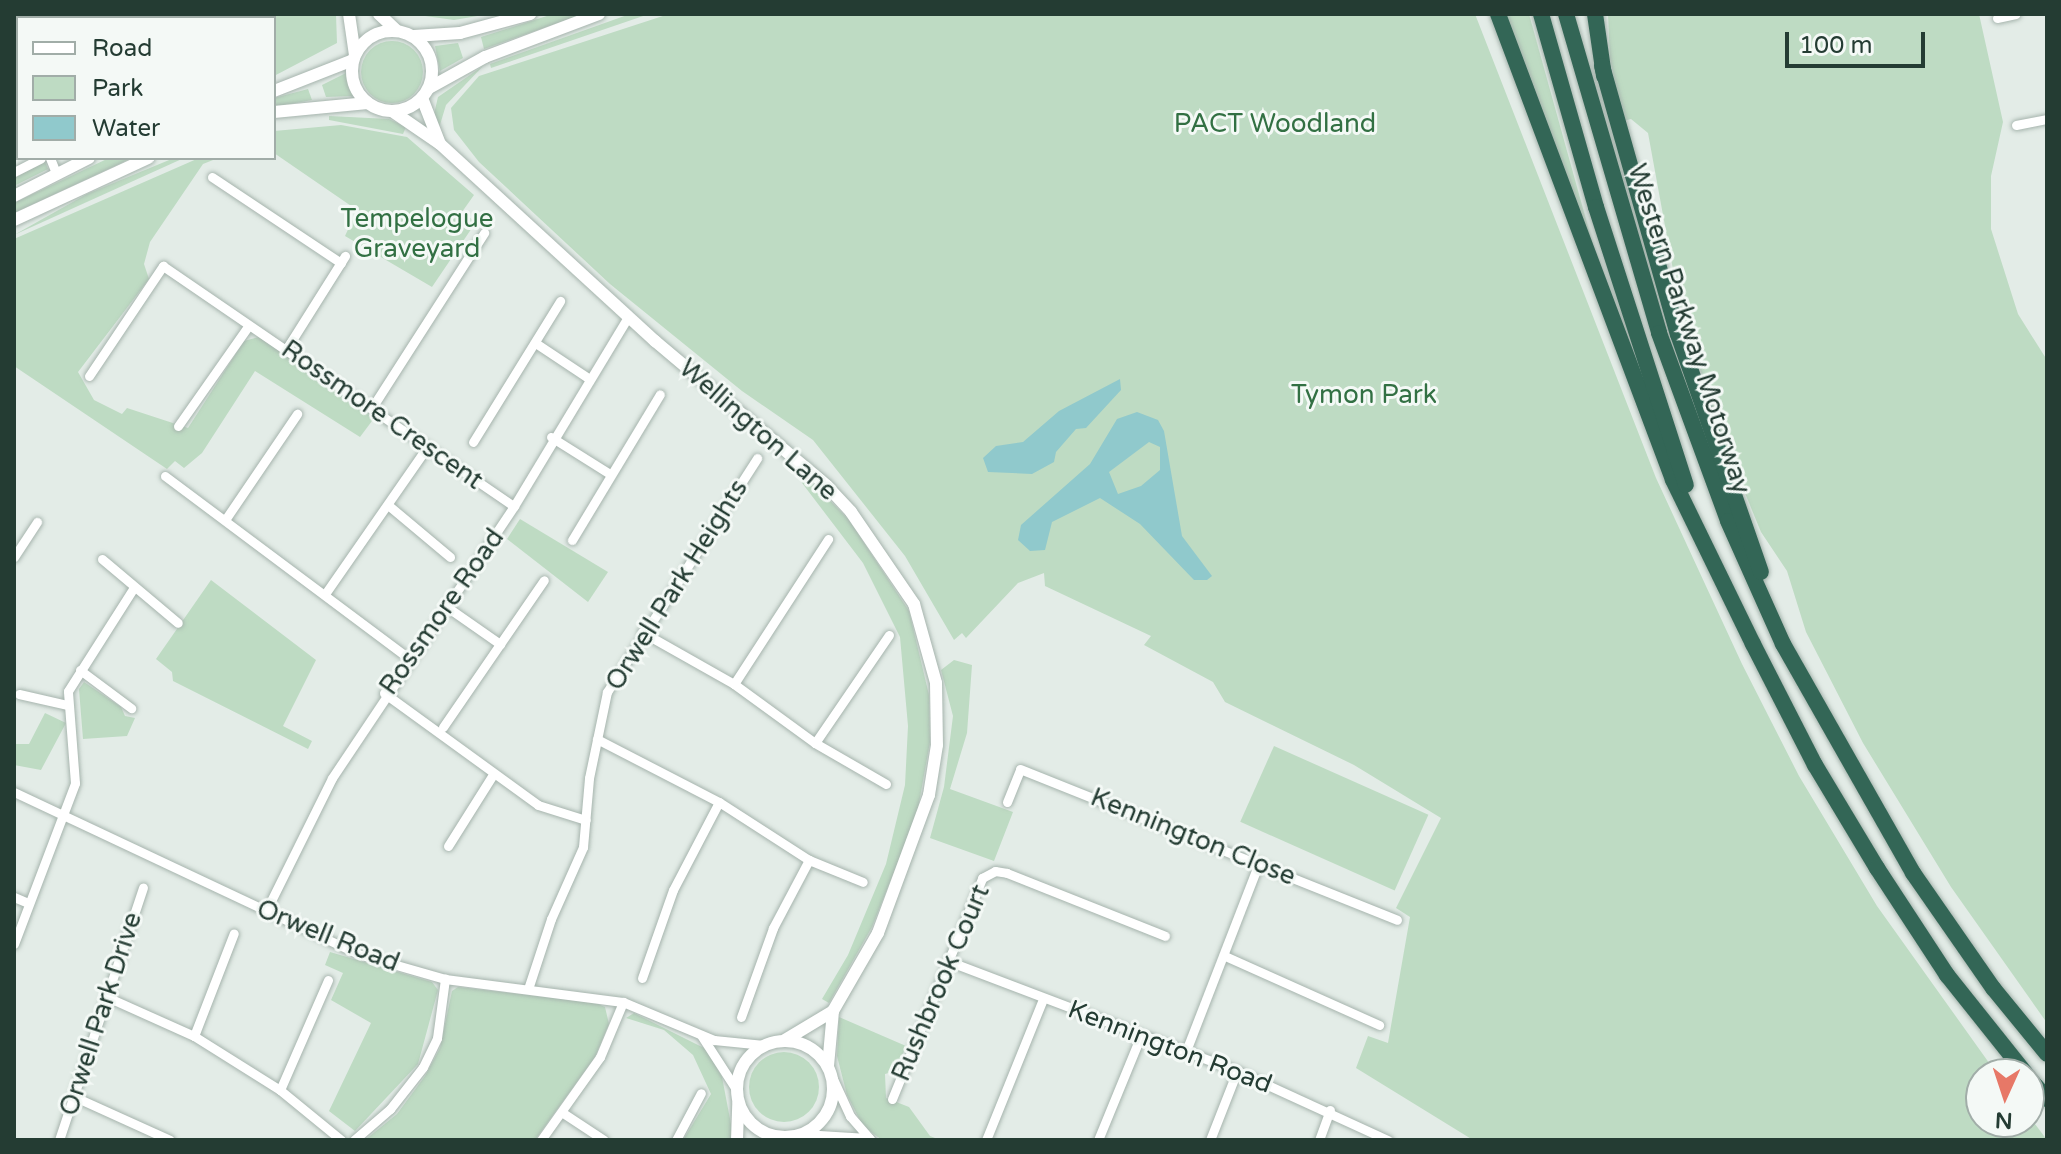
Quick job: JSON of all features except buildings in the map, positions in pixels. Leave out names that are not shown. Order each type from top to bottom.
[{"type":"highway","points":[[1487,14],[1522,87]]},
{"type":"highway","points":[[1498,14],[1522,87],[1673,480],[1815,765],[1947,975],[2013,1058]]},
{"type":"highway","points":[[1541,14],[1646,366],[1705,539]]},
{"type":"highway","name":"Western Parkway Motorway","points":[[1566,14],[1679,389],[1728,521],[1783,644],[1913,873],[1993,988],[2047,1054]]},
{"type":"highway","points":[[1595,14],[1602,66],[1679,389]]},
{"type":"highway","points":[[1602,66],[1678,334],[1783,644]]},
{"type":"street","points":[[349,14],[354,84],[368,103]]},
{"type":"street","points":[[379,14],[397,31]]},
{"type":"street","points":[[276,90],[354,58],[373,35],[397,31],[414,36],[460,33],[530,14]]},
{"type":"street","points":[[276,112],[368,103],[392,111],[485,57],[599,14]]},
{"type":"street","points":[[1997,18],[2016,14]]},
{"type":"street","points":[[414,36],[429,55],[426,93]]},
{"type":"street","name":"Wellington Lane","points":[[426,93],[440,144]]},
{"type":"street","name":"Wellington Lane","points":[[392,111],[440,144],[628,317],[843,503],[914,604],[923,630],[938,717],[929,795],[878,933],[833,1011],[830,1073]]},
{"type":"street","points":[[2016,125],[2047,119]]},
{"type":"street","points":[[14,172],[37,160]]},
{"type":"street","points":[[51,160],[56,173]]},
{"type":"street","points":[[14,196],[85,160]]},
{"type":"street","points":[[14,220],[144,160]]},
{"type":"street","points":[[212,177],[343,260],[287,348]]},
{"type":"street","points":[[373,406],[484,233]]},
{"type":"street","name":"Rossmore Crescent","points":[[89,376],[163,266],[373,406],[514,506]]},
{"type":"street","points":[[473,442],[537,344],[560,301]]},
{"type":"street","name":"Rossmore Road","points":[[266,911],[332,778],[384,693],[447,607],[514,506],[551,437],[628,317]]},
{"type":"street","points":[[178,426],[249,325]]},
{"type":"street","points":[[537,344],[588,378]]},
{"type":"street","points":[[572,540],[660,394]]},
{"type":"street","points":[[227,517],[297,414]]},
{"type":"street","points":[[551,437],[610,474]]},
{"type":"street","points":[[325,594],[428,446]]},
{"type":"street","name":"Orwell Park Heights","points":[[528,989],[551,919],[583,847],[597,739],[607,692],[642,632],[757,458]]},
{"type":"street","points":[[165,476],[227,517],[403,654]]},
{"type":"street","points":[[388,505],[450,557]]},
{"type":"street","points":[[14,557],[37,522]]},
{"type":"street","points":[[734,684],[828,539]]},
{"type":"street","points":[[102,559],[133,589],[178,623]]},
{"type":"street","points":[[443,727],[544,580]]},
{"type":"street","points":[[14,944],[75,783],[67,705],[80,670],[133,589]]},
{"type":"street","points":[[447,607],[500,644]]},
{"type":"street","points":[[642,632],[734,684],[815,743],[886,784]]},
{"type":"street","points":[[815,743],[889,635]]},
{"type":"street","points":[[80,670],[131,708]]},
{"type":"street","points":[[384,693],[492,776],[538,805],[586,820]]},
{"type":"street","points":[[19,694],[67,705]]},
{"type":"street","points":[[597,739],[719,802],[809,860],[863,882]]},
{"type":"street","name":"Kennington Close","points":[[1007,802],[1020,769],[1397,920]]},
{"type":"street","points":[[448,846],[492,776]]},
{"type":"street","name":"Orwell Road","points":[[14,792],[358,954],[445,979],[623,1002],[714,1040],[764,1045]]},
{"type":"street","points":[[642,978],[673,890],[719,802]]},
{"type":"street","points":[[741,1017],[773,928],[809,860]]},
{"type":"street","points":[[1186,1051],[1259,863]]},
{"type":"street","name":"Rushbrook Court","points":[[892,1099],[982,878],[995,871],[1165,936]]},
{"type":"street","name":"Orwell Park Drive","points":[[59,1140],[143,888]]},
{"type":"street","points":[[14,897],[28,903]]},
{"type":"street","points":[[194,1036],[234,933]]},
{"type":"street","points":[[1225,956],[1379,1025]]},
{"type":"street","name":"Kennington Road","points":[[948,961],[1237,1071],[1330,1110],[1388,1140]]},
{"type":"street","points":[[354,1140],[390,1109],[423,1067],[437,1038],[445,979]]},
{"type":"street","points":[[280,1090],[328,980]]},
{"type":"street","points":[[107,997],[194,1036],[280,1090],[341,1140]]},
{"type":"street","points":[[986,1140],[1043,999]]},
{"type":"street","points":[[541,1140],[563,1113],[614,1031],[623,1002]]},
{"type":"street","name":"Wellington Lane","points":[[785,1040],[833,1011]]},
{"type":"street","points":[[698,1033],[755,1127],[779,1138],[803,1134],[870,1139]]},
{"type":"street","points":[[1098,1140],[1141,1035]]},
{"type":"street","points":[[737,1140],[737,1094],[746,1059],[764,1045],[785,1040],[810,1047],[830,1073],[850,1116],[870,1139]]},
{"type":"street","points":[[1210,1140],[1237,1071]]},
{"type":"street","points":[[803,1134],[827,1112],[830,1073]]},
{"type":"street","points":[[676,1140],[701,1093]]},
{"type":"street","points":[[75,1097],[170,1140]]},
{"type":"street","points":[[1319,1140],[1330,1110]]},
{"type":"street","points":[[563,1113],[604,1140]]},
{"type":"green space","points":[[14,14],[238,16],[16,16],[14,114]]},
{"type":"green space","points":[[336,14],[337,43],[276,75],[276,16],[252,16]]},
{"type":"green space","points":[[411,14],[489,14],[454,20]]},
{"type":"green space","points":[[553,14],[583,14],[484,49],[481,37]]},
{"type":"green space","points":[[630,14],[649,14],[491,68],[490,64]]},
{"type":"green space","name":"Tymon Park","points":[[669,14],[1475,14],[1656,478],[1742,664],[1799,776],[1877,906],[1986,1058],[1965,1058],[1965,1138],[2045,1137],[2047,1140],[1473,1140],[1356,1068],[1368,1036],[1388,1043],[1410,917],[1396,908],[1441,818],[1354,765],[1225,702],[1213,682],[1144,645],[1151,636],[1045,586],[1044,573],[1018,583],[966,638],[962,633],[954,640],[905,556],[813,440],[742,391],[610,284],[479,162],[454,130],[451,108],[479,76]]},
{"type":"green space","points":[[1504,14],[1529,14],[1600,270]]},
{"type":"green space","points":[[1608,14],[1979,14],[2003,122],[1991,176],[1991,229],[2018,314],[2047,360],[2047,1023],[1951,887],[1863,743],[1806,632],[1787,571],[1761,532],[1719,430],[1678,297],[1648,133],[1631,119],[1623,121],[1610,59]]},
{"type":"green space","points":[[386,41],[398,41],[414,50],[421,60],[421,84],[414,94],[398,103],[386,103],[366,89],[361,78],[361,66],[375,46]]},
{"type":"green space","points":[[458,43],[463,58],[440,71],[435,46]]},
{"type":"green space","points":[[483,66],[446,105],[439,128],[434,114],[438,97]]},
{"type":"green space","points":[[346,73],[353,96],[326,97],[322,85]]},
{"type":"green space","points":[[308,89],[312,100],[276,107],[276,97]]},
{"type":"green space","points":[[329,116],[389,119],[406,127],[403,134],[329,120]]},
{"type":"green space","name":"Tempelogue Graveyard","points":[[341,125],[407,137],[474,195],[462,212],[476,222],[432,287],[345,236],[357,210],[276,154],[276,131]]},
{"type":"green space","points":[[105,160],[128,160],[14,213],[14,203]]},
{"type":"green space","points":[[169,160],[180,160],[14,235],[87,194]]},
{"type":"green space","points":[[194,160],[213,160],[203,164],[150,242],[144,264],[149,279],[78,372],[94,400],[122,414],[127,408],[188,428],[244,341],[259,337],[375,417],[360,437],[255,371],[202,453],[184,468],[175,461],[167,469],[14,366],[14,239]]},
{"type":"green space","points":[[45,162],[48,169],[14,186],[14,178]]},
{"type":"green space","points":[[804,474],[849,520],[909,611],[929,695],[930,742],[917,814],[872,927],[829,1003],[822,999],[848,955],[886,864],[905,785],[908,726],[900,637],[863,563],[799,479]]},
{"type":"green space","points":[[520,519],[608,572],[588,602],[507,539]]},
{"type":"green space","points":[[211,580],[316,660],[283,726],[312,741],[308,749],[173,681],[172,672],[156,659]]},
{"type":"green space","points":[[954,660],[972,665],[967,733],[950,789],[1013,812],[994,861],[930,838],[944,787],[953,716],[941,670]]},
{"type":"green space","points":[[84,682],[121,707],[125,716],[135,718],[127,736],[83,739],[79,689]]},
{"type":"green space","points":[[45,713],[66,723],[41,770],[14,765],[14,744],[29,744]]},
{"type":"green space","points":[[1274,746],[1428,815],[1395,891],[1240,822]]},
{"type":"green space","points":[[330,952],[432,982],[438,990],[418,1064],[355,1131],[329,1111],[371,1023],[331,1000],[343,973],[325,965]]},
{"type":"green space","points":[[458,987],[596,1003],[605,1007],[609,1024],[595,1057],[535,1140],[365,1140],[397,1114],[425,1076],[440,1048],[452,991]]},
{"type":"green space","points":[[634,1013],[706,1049],[722,1077],[734,1140],[683,1140],[711,1094],[693,1055],[664,1030],[626,1018]]},
{"type":"green space","points":[[839,1017],[906,1046],[896,1071],[885,1074],[886,1098],[909,1107],[930,1136],[940,1140],[882,1140],[863,1126],[847,1095],[837,1056]]},
{"type":"green space","points":[[791,1052],[813,1067],[819,1087],[817,1101],[809,1112],[798,1120],[777,1122],[759,1112],[751,1101],[749,1080],[759,1062],[770,1054]]},
{"type":"water","points":[[1120,379],[1121,390],[1086,428],[1076,429],[1056,452],[1054,462],[1032,474],[988,472],[983,458],[996,446],[1023,442],[1059,411]]},
{"type":"water","points":[[1137,412],[1158,420],[1164,431],[1182,536],[1212,576],[1207,580],[1194,580],[1140,524],[1100,498],[1052,522],[1045,550],[1030,551],[1018,540],[1021,525],[1090,464],[1117,419]],"holes":[[[1149,442],[1160,447],[1160,470],[1141,486],[1118,494],[1109,472]]]},
{"type":"park label","name":"PACT Woodland","points":[[1275,124]]}]
